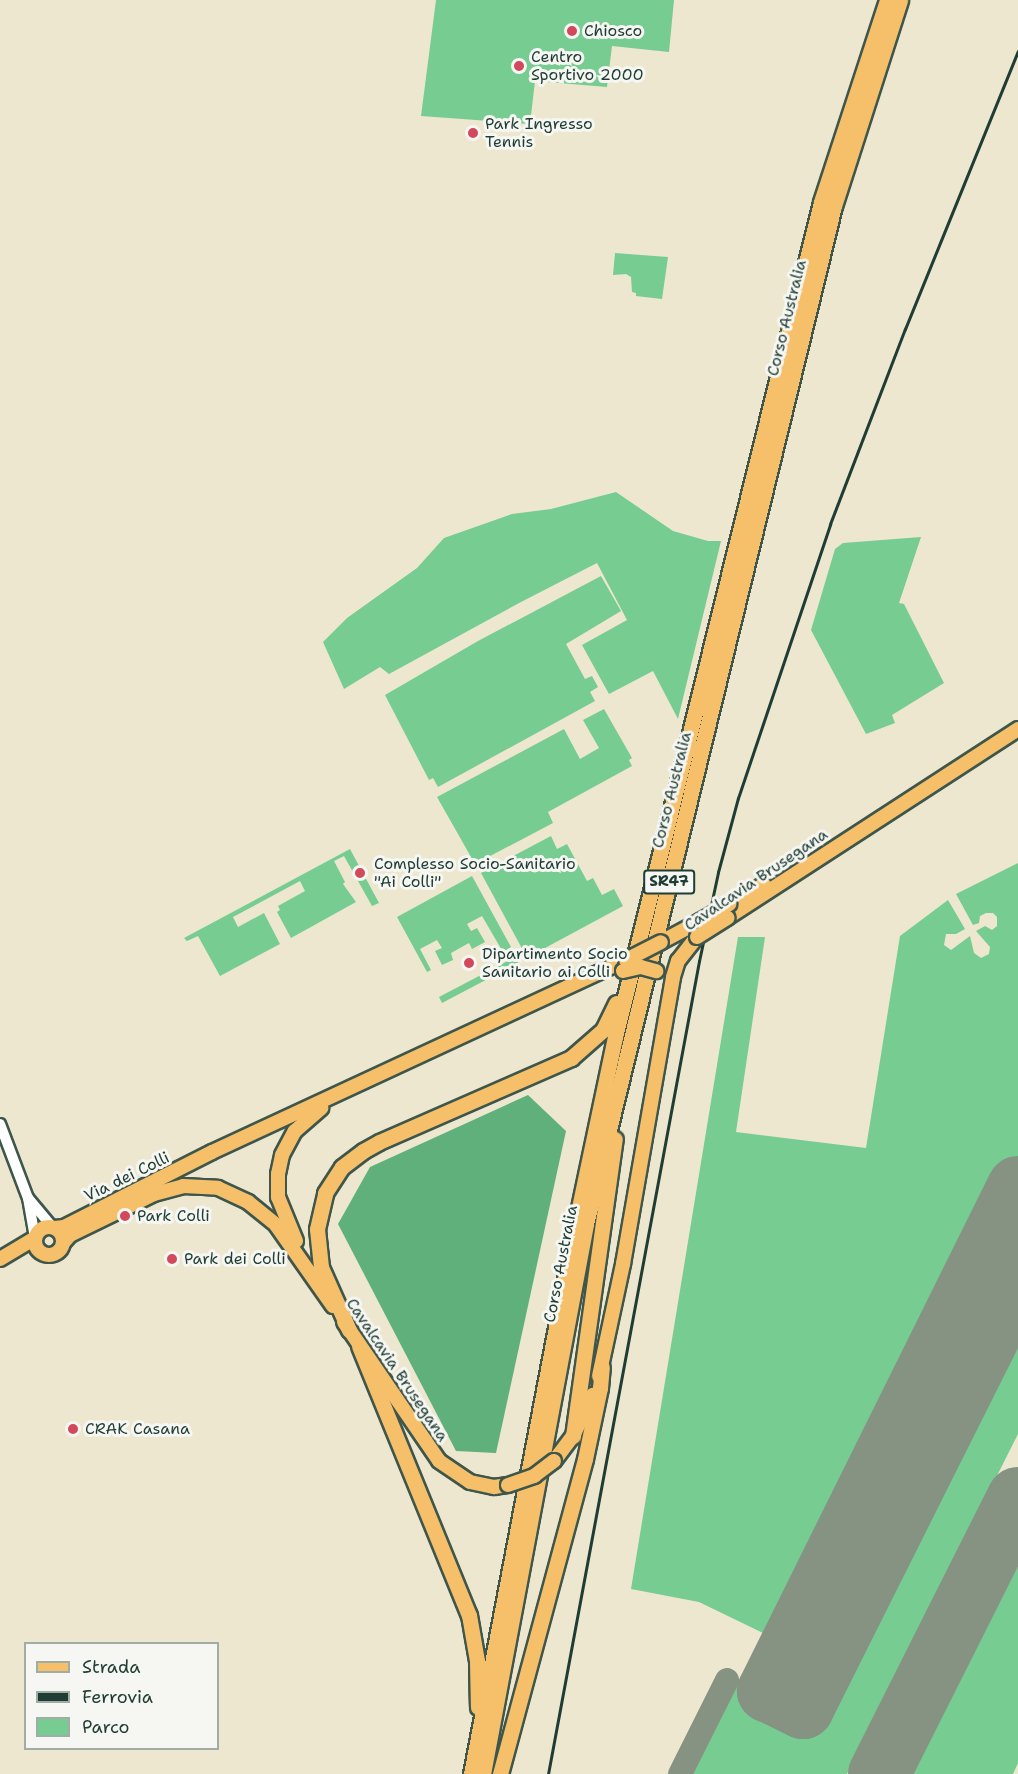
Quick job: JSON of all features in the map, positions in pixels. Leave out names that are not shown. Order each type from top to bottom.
[{"type":"highway","name":"Corso Australia","points":[[471,1774],[478,1748],[576,1222],[615,1037],[821,202],[887,0]]},
{"type":"highway","name":"Corso Australia","points":[[483,1774],[586,1224],[834,206],[900,0]]},
{"type":"highway","points":[[350,1330],[327,1283],[318,1251],[319,1211],[334,1178],[351,1158],[363,1151],[558,1065],[587,1046],[603,1030],[614,1009],[649,904]]},
{"type":"highway","points":[[573,1436],[628,1049]]},
{"type":"highway","points":[[358,1346],[469,1616],[477,1661],[478,1748]]},
{"type":"highway","points":[[500,1774],[585,1459],[600,1388],[602,1367]]},
{"type":"main road","name":"Cavalcavia Brusegana","points":[[212,1152],[552,993],[581,990],[807,857],[852,834],[1018,729]]},
{"type":"main road","name":"Cavalcavia Brusegana","points":[[122,1210],[167,1190],[199,1185],[218,1188],[248,1202],[276,1225],[315,1278],[358,1346],[439,1461],[470,1482],[494,1487],[534,1476],[554,1461],[573,1436],[589,1408],[602,1367],[623,1264],[670,990],[678,961],[697,937],[812,865],[852,834]]},
{"type":"main road","name":"Cavalcavia Brusegana","points":[[624,965],[656,970],[666,981],[670,990]]},
{"type":"main road","points":[[315,1278],[289,1227],[278,1197],[282,1155],[295,1131],[318,1110],[351,1094],[398,1064]]},
{"type":"main road","name":"Via dei Colli","points":[[2,1258],[36,1242],[45,1227],[64,1227],[212,1152]]},
{"type":"main road","name":"Via dei Colli","points":[[36,1242],[53,1255],[58,1252],[70,1235],[122,1210]]},
{"type":"main road","points":[[53,1227],[62,1234],[63,1243]]},
{"type":"street","points":[[0,1124],[28,1198],[36,1242]]},
{"type":"street","points":[[28,1198],[53,1227]]},
{"type":"green space","name":"Centro Sportivo 2000","points":[[436,0],[674,0],[669,52],[612,46],[607,87],[535,81],[530,124],[421,116]]},
{"type":"green space","points":[[615,253],[668,257],[662,299],[636,296],[636,293],[632,292],[631,277],[626,274],[613,275]]},
{"type":"green space","points":[[616,492],[673,531],[708,541],[721,541],[678,719],[653,671],[609,694],[582,645],[627,620],[597,563],[389,674],[380,667],[344,689],[323,642],[347,618],[417,568],[444,538],[512,514],[551,509]]},
{"type":"green space","points":[[921,537],[899,603],[904,604],[944,683],[892,715],[895,723],[866,734],[811,630],[835,549],[843,543]]},
{"type":"green space","points":[[601,576],[621,611],[566,644],[585,679],[592,676],[598,687],[590,692],[595,701],[438,787],[433,778],[429,780],[385,695],[478,641]]},
{"type":"green space","points":[[604,709],[632,758],[629,760],[632,766],[548,812],[553,823],[475,864],[437,797],[564,729],[580,759],[599,748],[583,720]]},
{"type":"green space","points":[[551,836],[557,849],[567,844],[587,881],[593,878],[602,895],[614,889],[623,906],[532,955],[525,954],[481,873]]},
{"type":"green space","points":[[350,849],[379,903],[372,906],[344,856],[334,861],[345,882],[343,884],[356,902],[291,938],[277,912],[280,910],[278,906],[305,891],[300,881],[233,917],[238,927],[264,913],[280,944],[220,976],[198,936],[187,941],[184,938]]},
{"type":"green space","points":[[1018,863],[1018,1187],[768,1691],[803,1708],[1018,1278],[1018,1434],[847,1774],[693,1774],[763,1633],[699,1602],[631,1589],[738,937],[765,937],[736,1132],[866,1148],[900,936],[948,900],[965,929],[956,934],[946,934],[944,945],[951,950],[970,936],[974,953],[981,958],[989,954],[990,947],[976,931],[985,926],[992,930],[997,926],[997,917],[993,913],[986,913],[980,916],[979,923],[973,925],[956,894]]},
{"type":"green space","points":[[472,876],[511,947],[503,952],[482,916],[467,924],[471,931],[477,928],[485,942],[472,949],[469,943],[451,953],[453,960],[442,965],[435,951],[442,948],[437,940],[420,949],[431,970],[427,972],[397,917]]},
{"type":"green space","points":[[515,957],[518,963],[442,1003],[439,997]]},
{"type":"green space","points":[[528,1095],[566,1131],[496,1453],[456,1451],[338,1224],[370,1167]]},
{"type":"green space","points":[[1018,1566],[1018,1763],[1013,1774],[912,1774]]},
{"type":"taxiway","points":[[680,1774],[727,1680]]},
{"type":"runway","points":[[1018,1187],[768,1691],[803,1708],[1018,1278]]},
{"type":"runway","points":[[879,1774],[1018,1498]]},
{"type":"railway","points":[[548,1774],[699,961],[718,872],[738,798],[830,524],[905,329],[1018,51]]},
{"type":"place","name":"Chiosco","points":[[572,31]]},
{"type":"place","name":"Centro Sportivo 2000","points":[[519,66]]},
{"type":"place","name":"Park Ingresso Tennis","points":[[473,133]]},
{"type":"place","name":"Complesso Socio-Sanitario \"Ai Colli\"","points":[[360,873]]},
{"type":"place","name":"Dipartimento Socio Sanitario ai Colli","points":[[469,963]]},
{"type":"place","name":"Park Colli","points":[[125,1216]]},
{"type":"place","name":"Park dei Colli","points":[[172,1259]]},
{"type":"place","name":"CRAK Casana","points":[[73,1429]]}]
